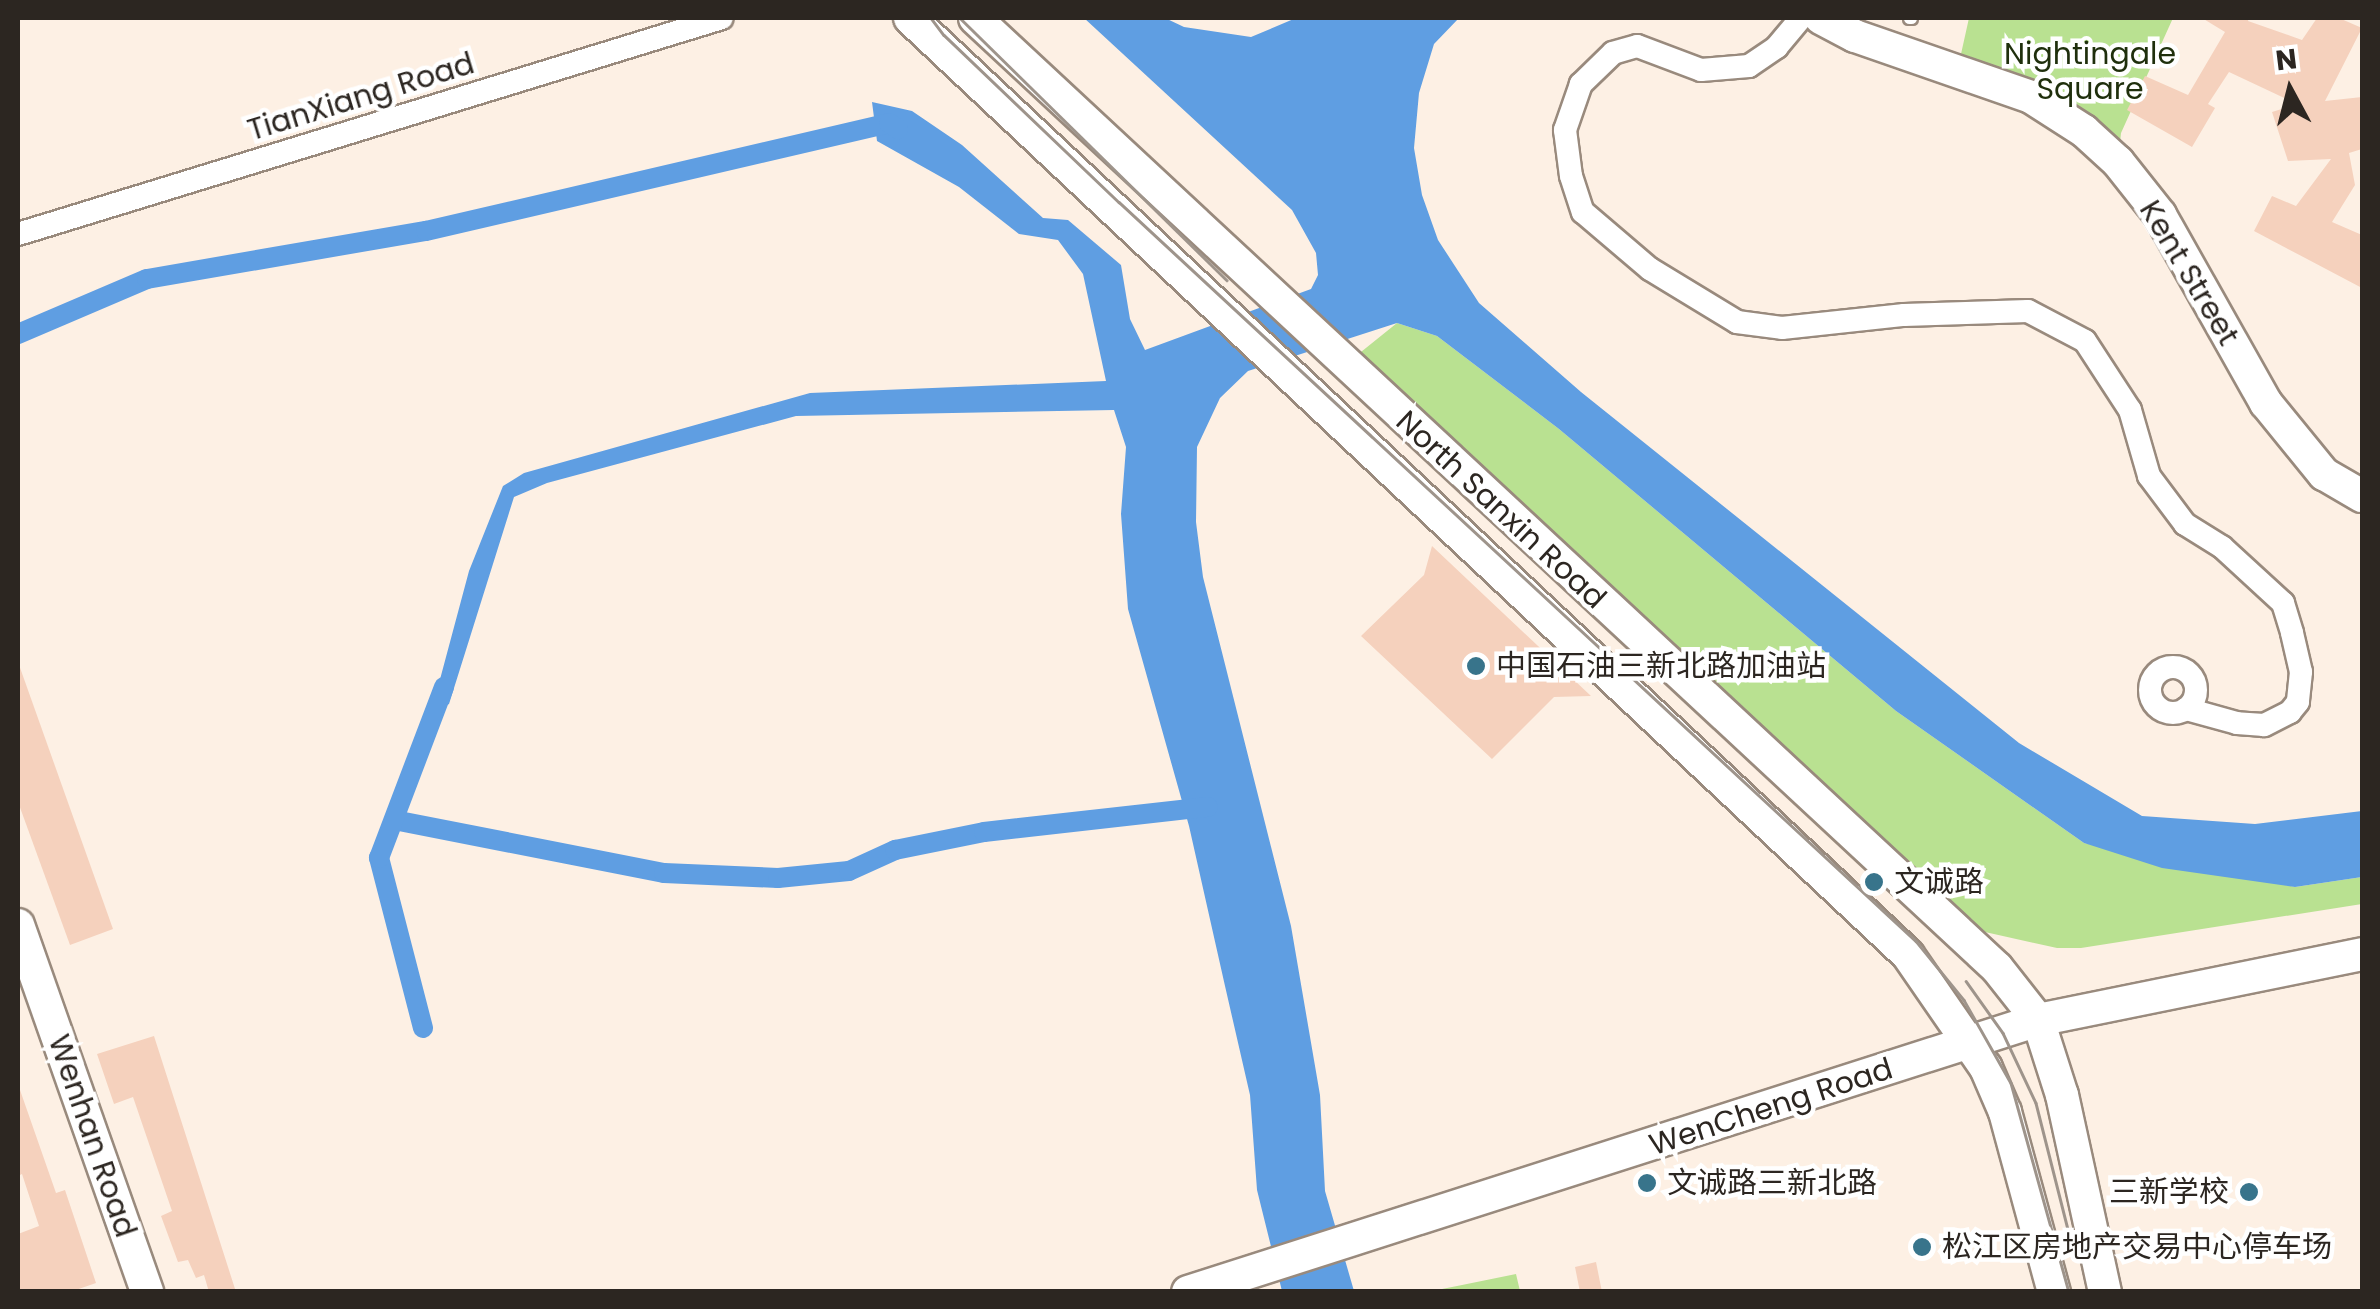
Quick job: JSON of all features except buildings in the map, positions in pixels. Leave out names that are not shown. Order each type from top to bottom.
[{"type":"main road","name":"North Sanxin Road","points":[[910,18],[1908,954],[1972,1043],[2004,1112],[2054,1292]]},
{"type":"main road","name":"North Sanxin Road","points":[[974,18],[1997,968],[2038,1020],[2062,1096],[2105,1292]]},
{"type":"main road","name":"Kent Street","points":[[1821,18],[1855,36],[2031,98],[2084,131],[2118,162],[2160,215],[2266,403],[2324,474],[2362,496]]},
{"type":"main road","name":"Wenhan Road","points":[[18,925],[146,1292]]},
{"type":"main road","name":"WenCheng Road","points":[[1188,1292],[2038,1020],[2362,954]]},
{"type":"street","name":"TianXiang Road","points":[[18,234],[722,18]]},
{"type":"street","points":[[1801,18],[1778,47],[1749,66],[1701,70],[1637,46],[1613,53],[1581,84],[1565,130],[1571,176],[1583,212],[1650,269],[1736,322],[1782,328],[1904,315],[2028,311],[2085,341],[2130,410],[2149,476],[2185,524],[2222,547],[2283,604],[2292,633],[2301,672],[2298,702],[2290,712],[2264,725],[2237,723],[2186,709]]},
{"type":"green space","name":"Nightingale Square","points":[[1969,18],[2173,18],[2121,133],[2118,162],[1957,72]]},
{"type":"green space","points":[[1397,323],[1437,336],[1559,429],[1896,711],[2084,843],[2295,887],[2362,877],[2362,904],[2081,948],[2057,948],[1985,932],[1351,360]]},
{"type":"green space","points":[[1516,1274],[1520,1291],[1432,1291],[1462,1285]]},
{"type":"water","points":[[1084,18],[1165,18],[1184,27],[1251,37],[1296,18],[1459,18],[1434,44],[1419,93],[1414,148],[1422,195],[1438,240],[1479,303],[1581,392],[2019,743],[2142,816],[2255,824],[2362,811],[2362,877],[2295,887],[2162,868],[2084,843],[1896,711],[1559,429],[1437,336],[1397,323],[1248,371],[1220,398],[1197,447],[1196,522],[1203,577],[1291,926],[1320,1095],[1325,1191],[1354,1291],[1282,1291],[1257,1190],[1250,1095],[1189,826],[1128,609],[1121,514],[1126,447],[1114,410],[796,416],[547,483],[514,497],[449,704],[431,713],[469,571],[503,486],[524,473],[810,393],[1106,381],[1083,274],[1058,240],[1019,234],[959,187],[877,141],[872,102],[912,111],[962,145],[1043,218],[1068,220],[1121,265],[1130,319],[1145,350],[1311,289],[1318,275],[1316,253],[1292,210]]},
{"type":"waterway","points":[[18,334],[147,279],[426,231],[889,123],[898,129]]},
{"type":"waterway","points":[[423,1028],[379,858],[444,687]]},
{"type":"waterway","points":[[394,820],[664,873],[778,878],[849,871],[895,850],[984,832],[1208,807]]},
{"type":"tram line","points":[[931,18],[944,35],[1119,202],[1916,941],[1964,1000],[2011,1083],[2069,1292]]},
{"type":"tram line","points":[[960,18],[1227,280]]},
{"type":"tram line","points":[[1966,981],[2003,1033],[2036,1103],[2069,1233]]},
{"type":"place","name":"中国石油三新北路加油站","points":[[1476,666]]},
{"type":"place","name":"文诚路","points":[[1874,882]]},
{"type":"place","name":"文诚路三新北路","points":[[1647,1183]]},
{"type":"place","name":"三新学校","points":[[2249,1192]]},
{"type":"place","name":"松江区房地产交易中心停车场","points":[[1922,1247]]}]
